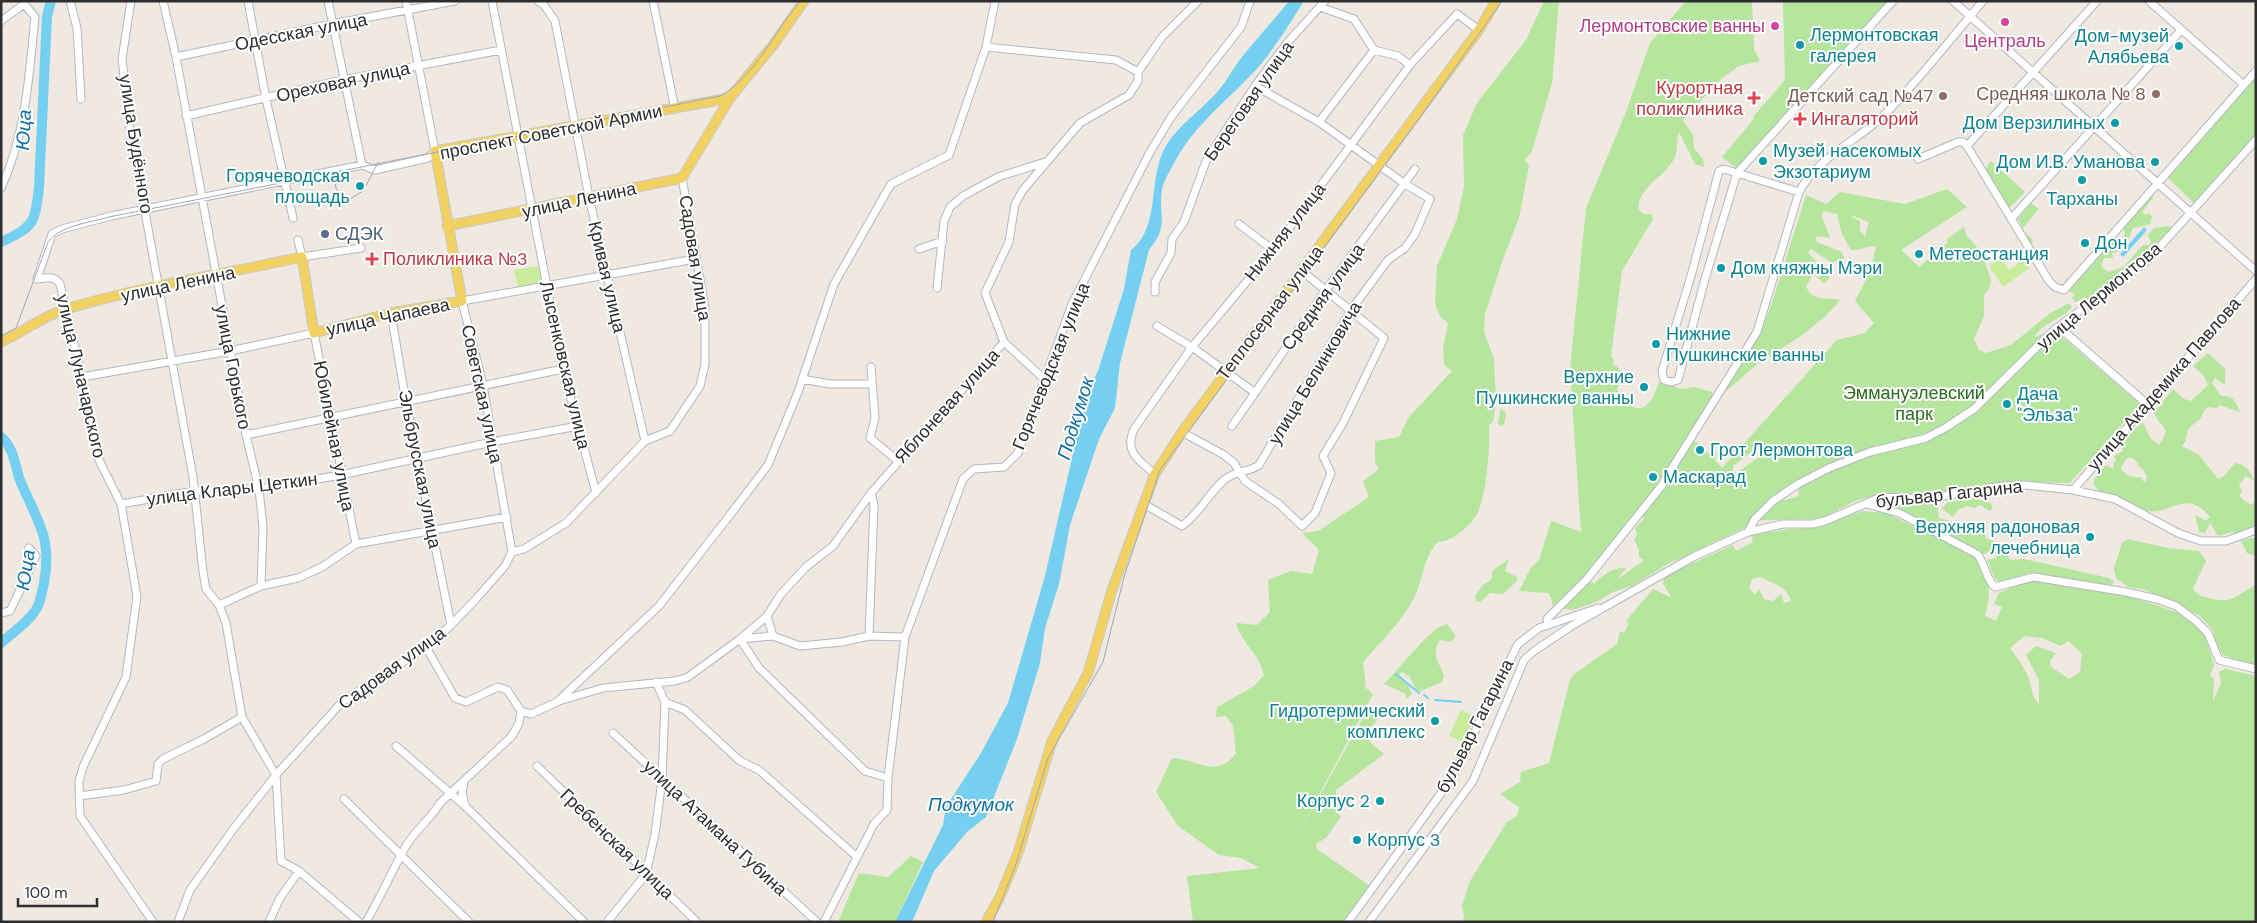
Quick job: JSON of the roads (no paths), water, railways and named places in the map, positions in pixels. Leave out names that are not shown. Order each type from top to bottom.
[{"type":"main road","points":[[730,98],[774,44],[804,1]]},
{"type":"main road","name":"Теплосерная улица","points":[[986,922],[1000,896],[1018,853],[1052,741],[1084,680],[1095,652],[1112,590],[1155,474],[1182,432],[1479,30],[1496,1]]},
{"type":"main road","name":"проспект Советской Армии","points":[[435,151],[730,98]]},
{"type":"main road","name":"Садовая улица","points":[[682,178],[730,98]]},
{"type":"main road","name":"Советская улица","points":[[435,151],[462,301]]},
{"type":"main road","name":"улица Ленина","points":[[447,226],[682,178]]},
{"type":"main road","name":"улица Ленина","points":[[1,342],[45,317],[65,309],[160,286],[302,257]]},
{"type":"main road","name":"Юбилейная улица","points":[[302,257],[314,333]]},
{"type":"main road","name":"улица Чапаева","points":[[314,333],[391,313],[462,301]]},
{"type":"street","points":[[70,1],[77,28],[81,99]]},
{"type":"street","name":"улица Будённого","points":[[131,1],[122,59],[130,129],[173,362],[194,491],[204,581],[206,589],[219,605],[226,623],[242,717]]},
{"type":"street","name":"улица Горького","points":[[163,1],[203,197],[246,435],[259,489],[263,527],[262,586]]},
{"type":"street","points":[[248,1],[266,99],[286,180],[293,218]]},
{"type":"street","points":[[328,1],[362,165]]},
{"type":"street","name":"Советская улица","points":[[406,1],[435,151]]},
{"type":"street","name":"Одесская улица","points":[[176,58],[332,24],[455,1]]},
{"type":"street","name":"Лысенковская улица","points":[[492,1],[516,135],[563,369],[596,493]]},
{"type":"street","points":[[653,1],[675,108]]},
{"type":"street","points":[[521,712],[532,714],[557,702],[659,606],[768,465],[802,379],[834,284],[891,184],[949,155],[986,47],[995,1]]},
{"type":"street","name":"Яблоневая улица","points":[[557,702],[603,688],[675,681],[688,677],[740,639],[767,616],[781,594],[806,567],[833,546],[871,493],[1004,342],[985,293],[1009,242],[1015,204],[1045,162],[1080,123],[1129,95],[1138,80],[1138,72],[1162,37],[1198,1]]},
{"type":"street","name":"Горячеводская улица","points":[[824,922],[874,824],[887,810],[888,778],[905,637],[963,480],[974,468],[1004,466],[1018,453],[1043,378],[1072,304],[1149,154],[1171,117],[1241,27],[1250,1]]},
{"type":"street","points":[[1799,192],[1737,173],[1722,169],[1718,174],[1691,276],[1662,371],[1662,377],[1671,382],[1678,380],[1705,279],[1737,173],[1893,1]]},
{"type":"street","points":[[1953,1],[2256,271]]},
{"type":"street","points":[[1548,625],[1547,619],[1587,579],[1663,482],[1756,332],[1799,192],[1813,171],[1826,157],[1888,111],[1983,1]]},
{"type":"street","points":[[1967,146],[2097,1]]},
{"type":"street","points":[[2149,1],[2244,85]]},
{"type":"street","points":[[1,21],[24,3],[35,17],[27,98],[14,160],[1,188]]},
{"type":"street","name":"Кривая улица","points":[[543,3],[555,21],[589,197],[645,441]]},
{"type":"street","points":[[1322,4],[1354,19],[1374,50],[1398,56],[1410,64]]},
{"type":"street","name":"Береговая улица","points":[[1155,292],[1156,282],[1171,253],[1172,239],[1184,222],[1206,160],[1255,86],[1287,43],[1322,4]]},
{"type":"street","name":"Нижняя улица","points":[[1155,474],[1131,450],[1128,442],[1134,429],[1192,347],[1273,250],[1410,64],[1457,14],[1479,30]]},
{"type":"street","points":[[1918,159],[1958,142],[1963,142],[2010,219],[2180,30]]},
{"type":"street","points":[[986,47],[1116,60],[1138,72]]},
{"type":"street","name":"Ореховая улица","points":[[186,116],[343,80],[501,50]]},
{"type":"street","points":[[1319,122],[1374,50]]},
{"type":"street","name":"улица Лермонтова","points":[[2010,219],[2049,281],[2055,287],[2064,290],[2256,71]]},
{"type":"street","points":[[1255,86],[1319,122],[1405,184]]},
{"type":"street","name":"улица Лермонтова","points":[[1748,532],[1755,518],[1773,501],[1798,484],[1828,468],[1870,452],[1907,444],[1945,428],[1974,409],[2059,327],[2147,261],[2256,140]]},
{"type":"street","name":"проспект Советской Армии","points":[[52,234],[62,228],[286,180],[362,165],[375,170],[428,158],[435,151]]},
{"type":"street","points":[[937,288],[944,221],[950,207],[963,196],[998,177],[1045,162]]},
{"type":"street","name":"Средняя улица","points":[[1232,426],[1326,290],[1415,169]]},
{"type":"street","name":"Садовая улица","points":[[178,922],[190,890],[234,828],[276,775],[342,702],[426,647],[451,625],[481,594],[505,566],[512,552],[524,549],[566,523],[645,441],[670,431],[700,386],[705,364],[707,334],[706,308],[695,259],[682,178]]},
{"type":"street","name":"улица Белинковича","points":[[1144,504],[1182,526],[1194,518],[1216,488],[1226,478],[1239,470],[1250,471],[1259,465],[1351,310],[1388,260],[1405,248],[1415,234],[1430,199],[1405,184]]},
{"type":"street","points":[[1239,224],[1273,250]]},
{"type":"street","name":"улица Луначарского","points":[[52,234],[36,279],[51,277],[57,279],[60,284],[82,377],[98,458],[121,504],[138,596],[126,677],[83,767],[79,781],[80,816],[153,922]]},
{"type":"street","name":"Юбилейная улица","points":[[298,240],[302,257]]},
{"type":"street","points":[[919,249],[943,241]]},
{"type":"street","name":"улица Ленина","points":[[302,257],[361,248]]},
{"type":"street","name":"улица Чапаева","points":[[462,301],[695,259]]},
{"type":"street","points":[[1182,432],[1224,455],[1239,470],[1245,481],[1279,504],[1302,526],[1315,513],[1330,473],[1322,456],[1342,423],[1384,338],[1302,271]]},
{"type":"street","points":[[1691,276],[1705,279]]},
{"type":"street","name":"улица Академика Павлова","points":[[2072,490],[2256,279]]},
{"type":"street","name":"Советская улица","points":[[462,301],[483,385],[492,442],[508,517],[512,552]]},
{"type":"street","name":"Эльбрусская улица","points":[[391,313],[406,402],[451,625]]},
{"type":"street","points":[[1157,326],[1192,347],[1254,392]]},
{"type":"street","points":[[2059,327],[2146,404]]},
{"type":"street","name":"улица Чапаева","points":[[82,377],[173,362],[314,333]]},
{"type":"street","name":"Юбилейная улица","points":[[314,333],[340,475],[356,544]]},
{"type":"street","points":[[1004,342],[1043,378]]},
{"type":"street","points":[[871,367],[875,418],[870,438],[898,461]]},
{"type":"street","points":[[246,435],[563,369]]},
{"type":"street","points":[[802,379],[830,384],[872,384]]},
{"type":"street","name":"улица Клары Цеткин","points":[[121,504],[194,491],[259,489],[340,475],[492,442],[578,426]]},
{"type":"street","name":"бульвар Гагарина","points":[[1369,922],[1473,781],[1524,660],[1534,651],[1573,625],[1693,557],[1748,532],[1783,524],[1812,524],[1881,497],[1925,499],[2003,486],[2025,485],[2072,490],[2115,499],[2178,533],[2201,541],[2226,541],[2256,530]]},
{"type":"street","points":[[869,636],[874,505],[871,493]]},
{"type":"street","points":[[1864,504],[1878,506],[1899,513],[1977,554],[1983,561],[1991,584],[1995,587],[2034,577],[2126,592],[2176,606],[2196,620],[2208,633],[2219,660],[2256,669]]},
{"type":"street","points":[[219,605],[262,586],[298,578],[322,567],[356,544],[508,517]]},
{"type":"street","points":[[1,614],[10,610],[36,556],[30,548]]},
{"type":"street","name":"бульвар Гагарина","points":[[1348,922],[1452,778],[1513,651],[1527,636],[1548,625],[1619,599]]},
{"type":"street","points":[[767,616],[773,636]]},
{"type":"street","points":[[888,778],[865,771],[759,668],[740,639],[773,636],[800,646],[842,642],[869,636],[905,637]]},
{"type":"street","points":[[366,922],[407,844],[450,793],[512,736],[519,723],[521,712],[516,700],[507,690],[498,687],[466,702],[454,698],[426,647]]},
{"type":"street","points":[[607,922],[646,874],[662,780],[665,702],[656,682]]},
{"type":"street","points":[[665,702],[685,710],[740,761],[759,770],[857,857]]},
{"type":"street","points":[[79,796],[124,790],[156,781],[158,764],[163,759],[204,739],[242,717],[276,775],[281,861],[299,871],[359,922]]},
{"type":"street","name":"улица Атамана Губина","points":[[613,733],[817,922]]},
{"type":"street","points":[[396,746],[465,806],[584,922]]},
{"type":"street","name":"Гребенская улица","points":[[537,766],[697,922]]},
{"type":"street","points":[[464,781],[462,794],[465,806]]},
{"type":"street","points":[[344,799],[469,922]]},
{"type":"street","points":[[269,922],[280,898],[299,871]]},
{"type":"water","name":"Подкумок","points":[[1289,1],[1304,1],[1265,59],[1192,135],[1164,182],[1161,199],[1161,227],[1149,250],[1120,363],[1115,408],[1099,439],[1070,525],[1059,584],[1045,628],[1040,663],[1017,739],[986,817],[967,832],[934,871],[912,922],[895,922],[943,825],[946,807],[981,753],[1008,703],[1045,576],[1075,445],[1076,415],[1098,371],[1124,289],[1131,250],[1140,241],[1150,218],[1158,166],[1162,154],[1173,136],[1218,91],[1242,57]]},
{"type":"water","points":[[2144,227],[2147,230],[2123,257],[2120,254]]},
{"type":"waterway","name":"Юца","points":[[1,242],[26,227],[31,222],[36,209],[39,187],[47,16],[51,1]]},
{"type":"waterway","name":"Юца","points":[[1,437],[13,454],[19,479],[39,521],[45,542],[46,554],[44,583],[37,608],[25,622],[1,643]]},
{"type":"waterway","points":[[1396,674],[1419,693]]},
{"type":"waterway","points":[[1424,695],[1428,698]]},
{"type":"waterway","points":[[1435,700],[1461,702]]},
{"type":"tram line","points":[[1,336],[16,328],[48,242],[68,228],[109,217],[720,96],[733,87],[755,65],[801,1]]},
{"type":"tram line","points":[[993,922],[1016,864],[1048,758],[1103,662],[1124,577],[1160,470],[1423,113],[1502,1]]},
{"type":"tram line","points":[[341,170],[334,177],[336,188],[342,197],[350,199],[363,191],[378,163]]},
{"type":"place","name":"Централь","points":[[2005,22]]},
{"type":"place","name":"Лермонтовские ванны","points":[[1775,26]]},
{"type":"place","name":"Лермонтовская галерея","points":[[1800,45]]},
{"type":"place","name":"Дом-музей Алябьева","points":[[2179,46]]},
{"type":"place","name":"Средняя школа № 8","points":[[2156,94]]},
{"type":"place","name":"Детский сад №47","points":[[1943,96]]},
{"type":"place","name":"Курортная поликлиника","points":[[1754,98]]},
{"type":"place","name":"Ингаляторий","points":[[1800,119]]},
{"type":"place","name":"Дом Верзилиных","points":[[2115,123]]},
{"type":"place","name":"Музей насекомых Экзотариум","points":[[1763,161]]},
{"type":"place","name":"Дом И.В. Уманова","points":[[2155,162]]},
{"type":"place","name":"Тарханы","points":[[2082,180]]},
{"type":"place","name":"Горячеводская площадь","points":[[360,186]]},
{"type":"place","name":"СДЭК","points":[[325,234]]},
{"type":"place","name":"Дон","points":[[2085,243]]},
{"type":"place","name":"Метеостанция","points":[[1919,254]]},
{"type":"place","name":"Поликлиника №3","points":[[372,259]]},
{"type":"place","name":"Дом княжны Мэри","points":[[1721,268]]},
{"type":"place","name":"Нижние Пушкинские ванны","points":[[1656,344]]},
{"type":"place","name":"Верхние Пушкинские ванны","points":[[1644,387]]},
{"type":"place","name":"Дача \"Эльза\"","points":[[2007,404]]},
{"type":"place","name":"Грот Лермонтова","points":[[1700,450]]},
{"type":"place","name":"Маскарад","points":[[1653,477]]},
{"type":"place","name":"Верхняя радоновая лечебница","points":[[2090,537]]},
{"type":"place","name":"Гидротермический комплекс","points":[[1435,721]]},
{"type":"place","name":"Корпус 2","points":[[1380,801]]},
{"type":"place","name":"Корпус 3","points":[[1357,840]]},
{"type":"park label","name":"Эммануэлевский парк","points":[[1914,403]]}]
